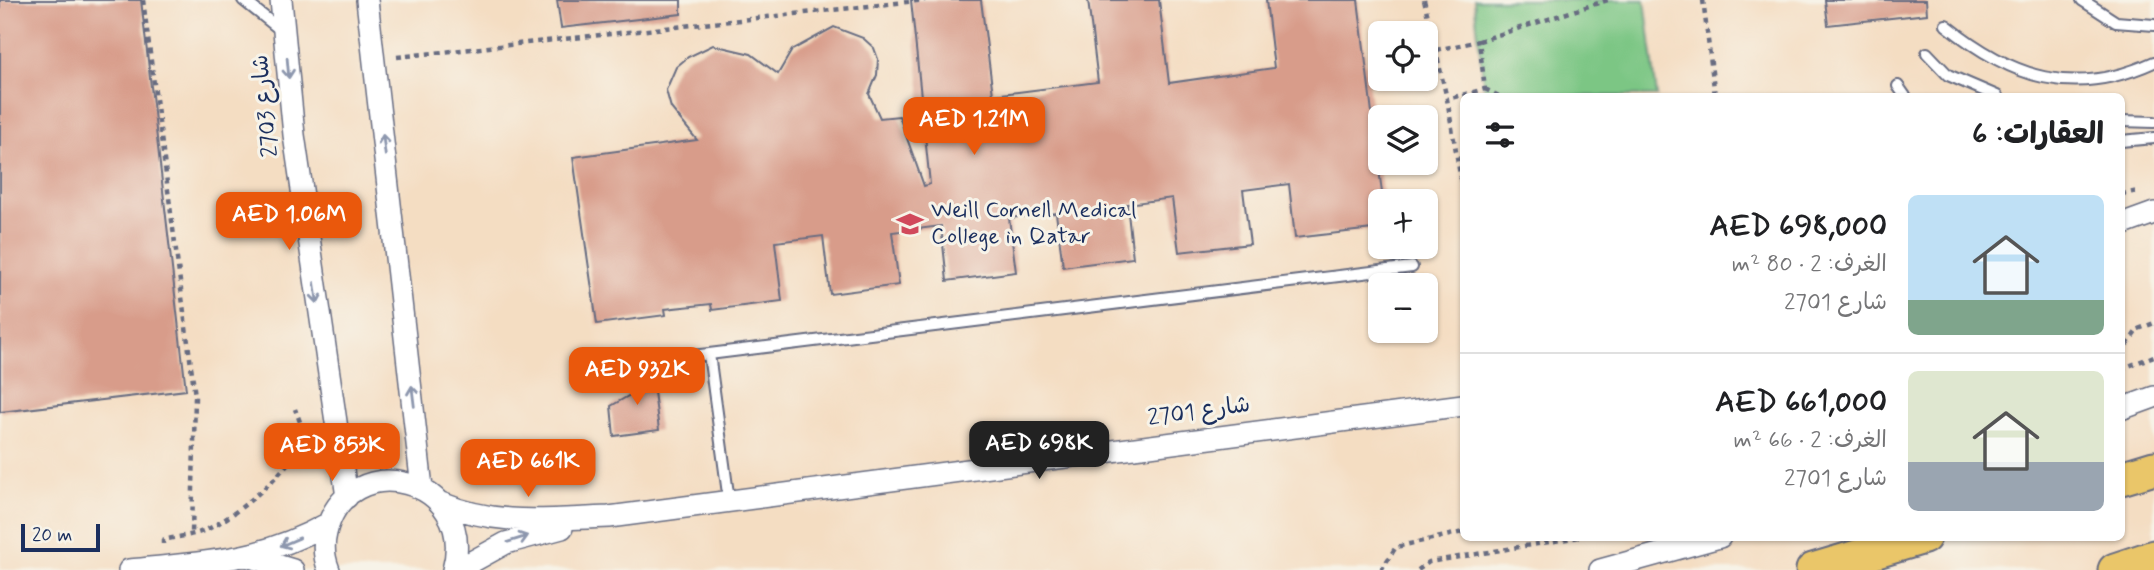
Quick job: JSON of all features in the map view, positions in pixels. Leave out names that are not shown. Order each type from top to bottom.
[{"type":"main road","points":[[2125,477],[2154,468]]},
{"type":"main road","points":[[1813,570],[1911,541]]},
{"type":"main road","points":[[2115,570],[2154,557]]},
{"type":"street","name":"شارع 2703","points":[[281,0],[294,135],[347,497]]},
{"type":"street","points":[[367,0],[422,488]]},
{"type":"street","points":[[2125,225],[2154,213]]},
{"type":"street","points":[[2125,227],[2154,225]]},
{"type":"street","points":[[2125,408],[2154,397]]},
{"type":"street","name":"شارع 2701","points":[[441,503],[497,520],[610,517],[1460,405]]},
{"type":"street","points":[[329,570],[324,543],[329,523],[347,497],[363,486],[383,481],[403,482],[422,488],[441,503],[452,518],[457,536],[455,570]]},
{"type":"street","name":"شارع 2701","points":[[455,570],[506,543],[610,517]]},
{"type":"street","points":[[130,570],[250,556],[297,540],[329,523]]},
{"type":"street","points":[[1600,570],[1705,541]]},
{"type":"street","points":[[250,556],[293,570]]},
{"type":"lane","points":[[243,0],[285,34]]},
{"type":"lane","points":[[2082,0],[2116,22],[2154,25]]},
{"type":"lane","points":[[1946,25],[1983,54],[2006,66],[2057,80],[2109,78],[2154,62]]},
{"type":"lane","points":[[1927,53],[1948,75],[1990,93]]},
{"type":"lane","points":[[1898,86],[1903,93]]},
{"type":"lane","points":[[2125,121],[2154,122]]},
{"type":"lane","points":[[2125,141],[2154,138]]},
{"type":"lane","points":[[612,365],[1412,267]]},
{"type":"lane","points":[[709,354],[729,501]]},
{"type":"path","points":[[143,0],[195,396],[192,535]]},
{"type":"path","points":[[374,59],[925,0]]},
{"type":"path","points":[[1424,0],[1429,21]]},
{"type":"path","points":[[1438,50],[1479,41],[1608,0]]},
{"type":"path","points":[[1703,0],[1715,93]]},
{"type":"path","points":[[1479,41],[1485,89]]},
{"type":"path","points":[[1438,59],[1460,175]]},
{"type":"path","points":[[1470,93],[1485,89],[1493,93]]},
{"type":"path","points":[[1447,99],[1460,96]]},
{"type":"path","points":[[2125,347],[2138,329],[2154,323]]},
{"type":"path","points":[[2125,367],[2154,356]]},
{"type":"path","points":[[164,552],[163,540],[192,535],[236,512],[274,478],[298,451],[303,433],[295,409]]},
{"type":"path","points":[[1381,570],[1396,547],[1460,533]]},
{"type":"path","points":[[1418,570],[1429,562],[1555,541]]},
{"type":"green space","points":[[1474,0],[1645,0],[1657,93],[1485,93]]},
{"type":"building","points":[[0,0],[141,0],[186,390],[0,412]]},
{"type":"building","points":[[557,0],[681,0],[681,14],[561,28]]},
{"type":"building","points":[[911,0],[981,0],[993,95],[1098,82],[1088,0],[1159,0],[1169,83],[1274,68],[1266,0],[1358,0],[1371,105],[1368,105],[1368,175],[1380,175],[1382,189],[1368,189],[1368,230],[1295,238],[1289,184],[1243,190],[1250,244],[1179,252],[1172,198],[1127,204],[1133,258],[1063,267],[1056,213],[1009,218],[1016,272],[947,281],[941,226],[892,232],[899,285],[830,294],[823,236],[775,242],[782,301],[712,310],[711,304],[665,309],[666,315],[597,324],[573,157],[697,140],[671,108],[666,90],[676,67],[688,57],[713,45],[751,54],[778,74],[792,50],[834,27],[863,38],[874,48],[878,59],[877,75],[869,94],[880,118],[899,116],[924,186],[930,184]]},
{"type":"building","points":[[1825,0],[1926,0],[1927,14],[1828,25]]},
{"type":"building","points":[[651,369],[659,430],[614,436],[611,406],[630,395],[628,372]]},
{"type":"place","name":"Weill Cornell Medical College in Qatar","points":[[910,224]]}]
